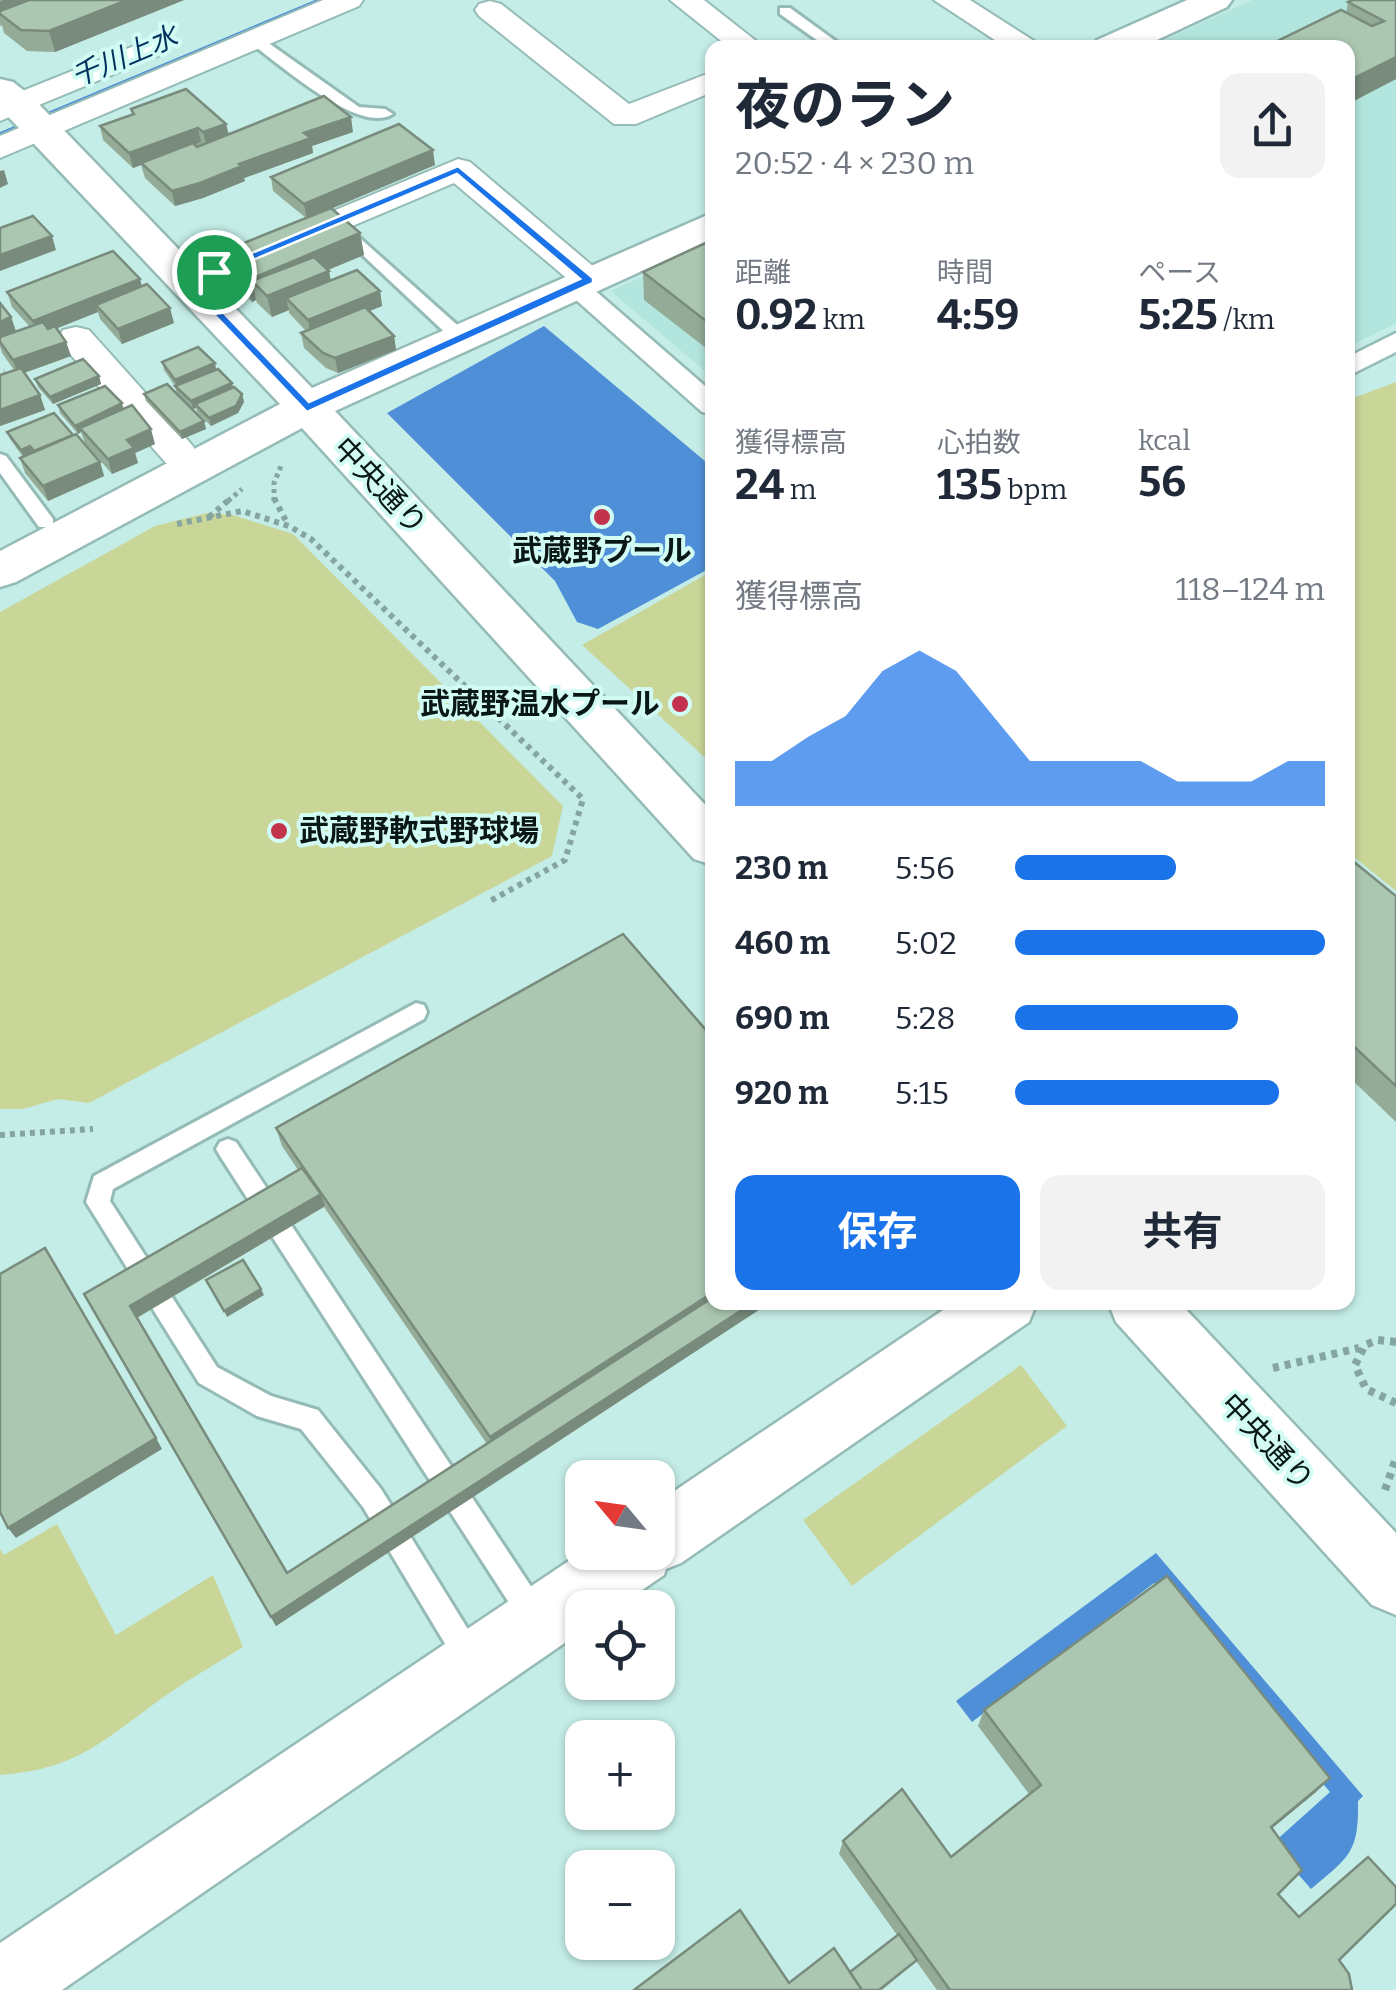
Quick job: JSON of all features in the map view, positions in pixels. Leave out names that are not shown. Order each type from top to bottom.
[{"type":"street","points":[[20,112],[255,40],[348,0]]},
{"type":"street","points":[[684,0],[739,40]]},
{"type":"street","points":[[948,0],[1016,40]]},
{"type":"street","points":[[1127,40],[1213,0]]},
{"type":"street","points":[[495,3],[625,117],[705,84]]},
{"type":"street","points":[[0,148],[20,112],[183,36]]},
{"type":"street","name":"中央通り","points":[[20,112],[189,282],[705,837]]},
{"type":"street","points":[[189,282],[458,169],[705,399]]},
{"type":"street","points":[[0,572],[307,408],[459,336],[705,228]]},
{"type":"street","points":[[76,338],[179,454]]},
{"type":"street","points":[[1355,364],[1396,341]]},
{"type":"street","points":[[675,1528],[995,1310]]},
{"type":"street","name":"中央通り","points":[[1145,1310],[1396,1582]]},
{"type":"street","points":[[0,1988],[614,1570]]},
{"type":"lane","points":[[785,12],[826,40]]},
{"type":"lane","points":[[255,40],[355,111],[385,114]]},
{"type":"lane","points":[[336,223],[459,336]]},
{"type":"lane","points":[[0,460],[46,523]]},
{"type":"lane","points":[[416,1012],[102,1183],[98,1202],[208,1375],[266,1407],[310,1419],[372,1498],[474,1665]]},
{"type":"lane","points":[[228,1149],[538,1622]]},
{"type":"path","points":[[281,464],[270,486],[274,508],[289,526]]},
{"type":"path","points":[[176,524],[242,511],[289,526],[311,540],[583,799],[565,860],[490,901]]},
{"type":"path","points":[[0,1135],[93,1128]]},
{"type":"path","points":[[1265,1370],[1360,1348],[1378,1340],[1396,1342]]},
{"type":"path","points":[[1360,1348],[1354,1366],[1363,1387],[1372,1396],[1396,1403]]},
{"type":"path","points":[[1382,1497],[1396,1458]]},
{"type":"shaded area","points":[[1252,0],[1380,0],[1396,9],[1396,323],[1355,344],[1355,40],[1164,40]]},
{"type":"shaded area","points":[[705,248],[705,371],[611,291]]},
{"type":"green space","points":[[1396,382],[1396,891],[1355,858],[1355,397]]},
{"type":"green space","name":"武蔵野軟式野球場","points":[[207,513],[233,515],[293,534],[563,806],[552,856],[89,1103],[58,1099],[23,1109],[0,1109],[0,612],[155,526]]},
{"type":"green space","name":"武蔵野温水プール","points":[[705,575],[705,758],[582,645]]},
{"type":"green space","points":[[1021,1365],[1067,1426],[852,1586],[803,1520]]},
{"type":"green space","points":[[57,1524],[116,1635],[213,1575],[243,1647],[92,1748],[52,1766],[0,1775],[0,1549],[4,1555]]},
{"type":"water","points":[[315,0],[331,0],[0,140],[0,132]]},
{"type":"water","name":"武蔵野プール","points":[[544,326],[705,461],[705,571],[598,629],[577,622],[555,581],[387,413]]},
{"type":"water","points":[[1156,1553],[1363,1796],[1358,1801],[1356,1832],[1349,1852],[1311,1889],[1272,1844],[1330,1792],[1154,1583],[972,1722],[956,1701]]},
{"type":"building","points":[[29,0],[127,0],[49,31],[21,30],[0,14]]},
{"type":"building","points":[[1396,0],[1396,57],[1355,78],[1355,40],[1279,40],[1341,10],[1372,26],[1384,21],[1348,2]]},
{"type":"building","points":[[186,89],[226,124],[203,132],[198,128],[129,153],[100,126],[134,114],[131,109]]},
{"type":"building","points":[[324,96],[351,117],[304,133],[311,138],[200,183],[172,191],[141,163],[193,143],[197,147]]},
{"type":"building","points":[[399,124],[433,150],[304,204],[271,177]]},
{"type":"building","points":[[331,208],[360,233],[248,280],[219,253]]},
{"type":"building","points":[[33,216],[52,236],[0,255],[0,228]]},
{"type":"building","points":[[705,243],[705,320],[643,272]]},
{"type":"building","points":[[113,251],[140,279],[33,321],[7,292]]},
{"type":"building","points":[[314,257],[329,271],[267,296],[252,281]]},
{"type":"building","points":[[357,270],[380,291],[308,320],[286,298]]},
{"type":"building","points":[[147,284],[170,308],[118,329],[96,305]]},
{"type":"building","points":[[0,303],[11,317],[0,322]]},
{"type":"building","points":[[365,307],[394,336],[335,358],[323,353],[301,333]]},
{"type":"building","points":[[43,322],[48,329],[55,326],[66,342],[13,360],[0,337]]},
{"type":"building","points":[[198,347],[215,363],[175,380],[162,362]]},
{"type":"building","points":[[83,359],[99,376],[50,397],[35,379]]},
{"type":"building","points":[[21,368],[40,395],[0,410],[0,375]]},
{"type":"building","points":[[218,369],[232,383],[191,401],[175,386]]},
{"type":"building","points":[[167,384],[204,421],[180,432],[144,394]]},
{"type":"building","points":[[105,386],[122,403],[75,426],[58,405]]},
{"type":"building","points":[[234,387],[242,394],[236,406],[209,418],[195,404]]},
{"type":"building","points":[[132,405],[151,429],[127,440],[134,448],[108,459],[80,428]]},
{"type":"building","points":[[54,413],[73,435],[34,451],[30,446],[21,450],[7,432]]},
{"type":"building","points":[[76,434],[100,462],[43,486],[20,458]]},
{"type":"building","points":[[1355,863],[1396,896],[1396,1086],[1355,1048]]},
{"type":"building","points":[[623,934],[705,1029],[705,1298],[490,1437],[276,1128]]},
{"type":"building","points":[[302,1168],[321,1194],[130,1306],[287,1573],[705,1303],[705,1310],[742,1310],[271,1617],[84,1294]]},
{"type":"building","points":[[45,1248],[156,1438],[8,1528],[0,1512],[0,1274]]},
{"type":"building","points":[[243,1260],[261,1289],[224,1311],[206,1280]]},
{"type":"building","points":[[1167,1576],[1330,1778],[1271,1827],[1302,1870],[1278,1894],[1299,1917],[1368,1857],[1396,1887],[1396,1904],[1339,1960],[1349,1974],[1352,1990],[950,1990],[843,1841],[902,1789],[951,1857],[1041,1785],[984,1710]]},
{"type":"building","points":[[740,1910],[789,1983],[834,1948],[862,1990],[634,1990]]},
{"type":"building","points":[[899,1934],[917,1960],[879,1990],[862,1990],[850,1972]]},
{"type":"place","name":"武蔵野プール","points":[[602,517]]},
{"type":"place","name":"武蔵野温水プール","points":[[680,704]]},
{"type":"place","name":"武蔵野軟式野球場","points":[[279,831]]},
{"type":"route","points":[[458,169],[588,280],[348,386],[307,408],[189,282],[214,272],[458,169]]},
{"type":"water label","name":"千川上水","points":[[124,56]]}]
